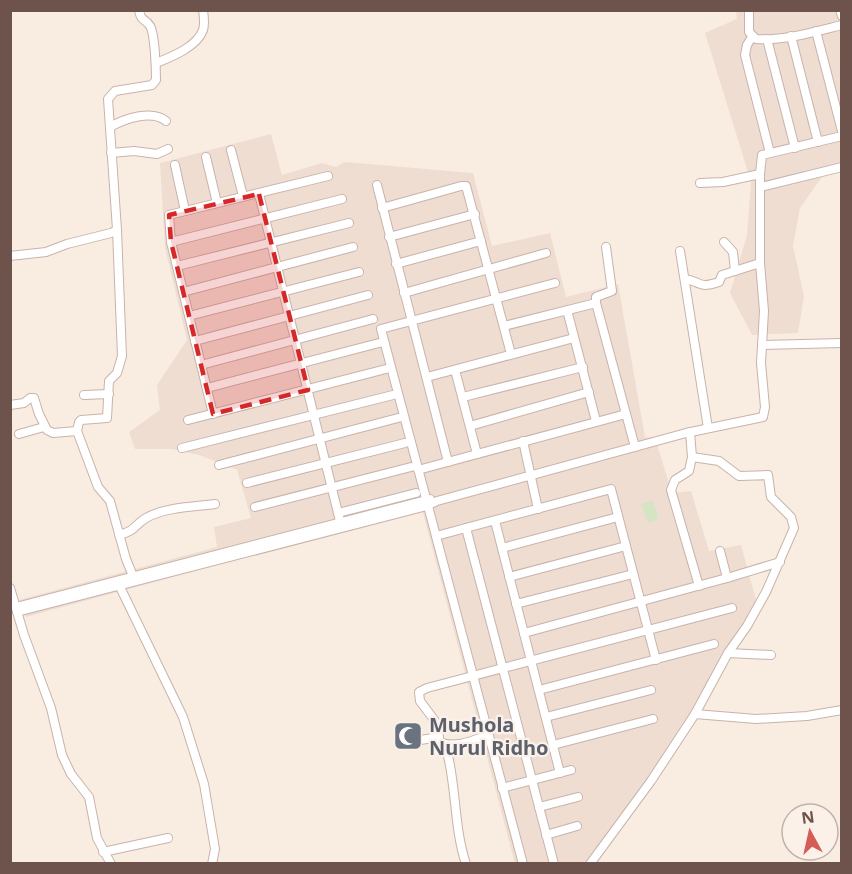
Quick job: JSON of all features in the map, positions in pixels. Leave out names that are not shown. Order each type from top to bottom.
[{"type":"street","points":[[133,576],[110,501],[94,479],[77,431],[81,420],[107,418],[109,381],[117,374],[122,356],[117,230],[108,99],[115,91],[155,83],[156,63],[150,26],[142,21],[139,10]]},
{"type":"street","points":[[156,63],[176,55],[201,34],[204,28],[203,10]]},
{"type":"street","points":[[748,10],[749,32],[752,37]]},
{"type":"street","points":[[840,10],[842,16]]},
{"type":"street","points":[[752,37],[767,39],[791,36],[842,25]]},
{"type":"street","points":[[816,31],[842,131]]},
{"type":"street","points":[[791,36],[818,142]]},
{"type":"street","points":[[752,37],[745,55],[770,153]]},
{"type":"street","points":[[767,39],[795,148]]},
{"type":"street","points":[[110,127],[123,120],[152,115],[166,121]]},
{"type":"street","points":[[17,609],[120,587],[223,557],[690,432],[761,418],[764,416],[765,407],[762,363],[764,311],[760,263],[762,155],[842,136]]},
{"type":"street","points":[[111,153],[134,151],[157,154],[168,149]]},
{"type":"street","points":[[231,150],[243,196]]},
{"type":"street","points":[[206,157],[218,203]]},
{"type":"street","points":[[175,165],[185,211]]},
{"type":"street","points":[[761,187],[842,167]]},
{"type":"street","points":[[700,183],[723,183],[760,174]]},
{"type":"street","points":[[213,414],[171,242],[169,215],[328,177]]},
{"type":"street","points":[[377,185],[448,462]]},
{"type":"street","points":[[382,208],[464,186],[468,189],[511,354]]},
{"type":"street","points":[[259,194],[341,525]]},
{"type":"street","points":[[171,242],[342,198]]},
{"type":"street","points":[[389,237],[474,214]]},
{"type":"street","points":[[177,266],[349,223]]},
{"type":"street","points":[[10,256],[46,252],[117,230]]},
{"type":"street","points":[[396,264],[482,241]]},
{"type":"street","points":[[724,242],[733,252],[735,272]]},
{"type":"street","points":[[183,292],[353,247]]},
{"type":"street","points":[[606,247],[612,291],[596,297],[596,303],[635,447]]},
{"type":"street","points":[[680,251],[708,428]]},
{"type":"street","points":[[404,293],[546,253]]},
{"type":"street","points":[[685,279],[699,285],[710,285],[719,282],[722,275],[760,263]]},
{"type":"street","points":[[189,316],[359,272]]},
{"type":"street","points":[[523,864],[436,536],[415,468],[381,329],[555,283]]},
{"type":"street","points":[[195,341],[368,295]]},
{"type":"street","points":[[504,326],[596,303]]},
{"type":"street","points":[[567,310],[596,421]]},
{"type":"street","points":[[201,365],[373,319]]},
{"type":"street","points":[[427,377],[574,338]]},
{"type":"street","points":[[207,388],[379,343]]},
{"type":"street","points":[[762,345],[842,343]]},
{"type":"street","points":[[463,397],[582,367]]},
{"type":"street","points":[[188,420],[386,369]]},
{"type":"street","points":[[455,370],[477,454]]},
{"type":"street","points":[[470,426],[589,392]]},
{"type":"street","points":[[84,395],[109,394]]},
{"type":"street","points":[[182,448],[393,395]]},
{"type":"street","points":[[10,405],[24,403],[30,398],[34,399],[44,427],[53,432],[77,431]]},
{"type":"street","points":[[255,507],[448,462],[626,414]]},
{"type":"street","points":[[219,465],[398,418]]},
{"type":"street","points":[[19,434],[44,427]]},
{"type":"street","points":[[690,432],[692,457],[689,471],[675,480],[671,490],[699,586]]},
{"type":"street","points":[[523,441],[538,509]]},
{"type":"street","points":[[247,483],[405,443]]},
{"type":"street","points":[[590,864],[651,782],[695,714],[728,653],[747,626],[780,562],[794,523],[771,497],[768,475],[739,476],[718,461],[692,457]]},
{"type":"street","points":[[436,536],[612,489],[656,660]]},
{"type":"street","points":[[338,513],[416,492]]},
{"type":"street","points":[[119,535],[134,530],[147,518],[161,513],[215,504]]},
{"type":"street","points":[[502,548],[618,517]]},
{"type":"street","points":[[495,520],[560,773]]},
{"type":"street","points":[[466,528],[554,864]]},
{"type":"street","points":[[509,577],[626,546]]},
{"type":"street","points":[[720,550],[727,578]]},
{"type":"street","points":[[17,609],[133,576],[223,557]]},
{"type":"street","points":[[524,633],[780,562]]},
{"type":"street","points":[[516,604],[633,574]]},
{"type":"street","points":[[120,587],[183,717],[204,784],[215,849],[212,864]]},
{"type":"street","points":[[10,588],[51,708],[60,748],[71,774],[89,797],[93,826],[103,852],[111,864]]},
{"type":"street","points":[[488,735],[465,742],[445,744],[440,742],[435,722],[420,701],[419,692],[732,608]]},
{"type":"street","points":[[539,690],[714,644]]},
{"type":"street","points":[[728,653],[771,655]]},
{"type":"street","points":[[546,717],[651,690]]},
{"type":"street","points":[[695,714],[756,719],[807,716],[842,710]]},
{"type":"street","points":[[553,745],[653,719]]},
{"type":"street","points":[[414,741],[439,737]]},
{"type":"street","points":[[445,744],[450,765],[458,830],[466,864]]},
{"type":"street","points":[[502,788],[571,770]]},
{"type":"street","points":[[539,807],[578,797]]},
{"type":"street","points":[[546,835],[577,826]]},
{"type":"street","points":[[103,852],[168,838]]},
{"type":"highlighted area","points":[[259,194],[308,390],[213,414],[171,242],[169,215]]},
{"type":"shaded area","points":[[736,11],[841,11],[841,171],[827,170],[800,208],[793,246],[804,296],[798,333],[752,335],[730,293],[747,235],[751,182],[705,33],[737,19]]},
{"type":"shaded area","points":[[271,134],[282,175],[322,163],[336,167],[345,162],[473,173],[492,246],[550,233],[566,297],[618,284],[645,437],[655,438],[672,493],[691,491],[709,551],[741,545],[757,603],[715,668],[692,713],[649,779],[586,863],[515,864],[422,509],[26,617],[19,600],[217,547],[214,527],[251,518],[237,470],[199,455],[172,449],[135,449],[129,432],[160,410],[157,385],[187,340],[165,248],[160,163]]},
{"type":"green space","points":[[652,500],[659,519],[648,523],[641,504]]},
{"type":"place","name":"Mushola Nurul Ridho","points":[[408,736]]}]
